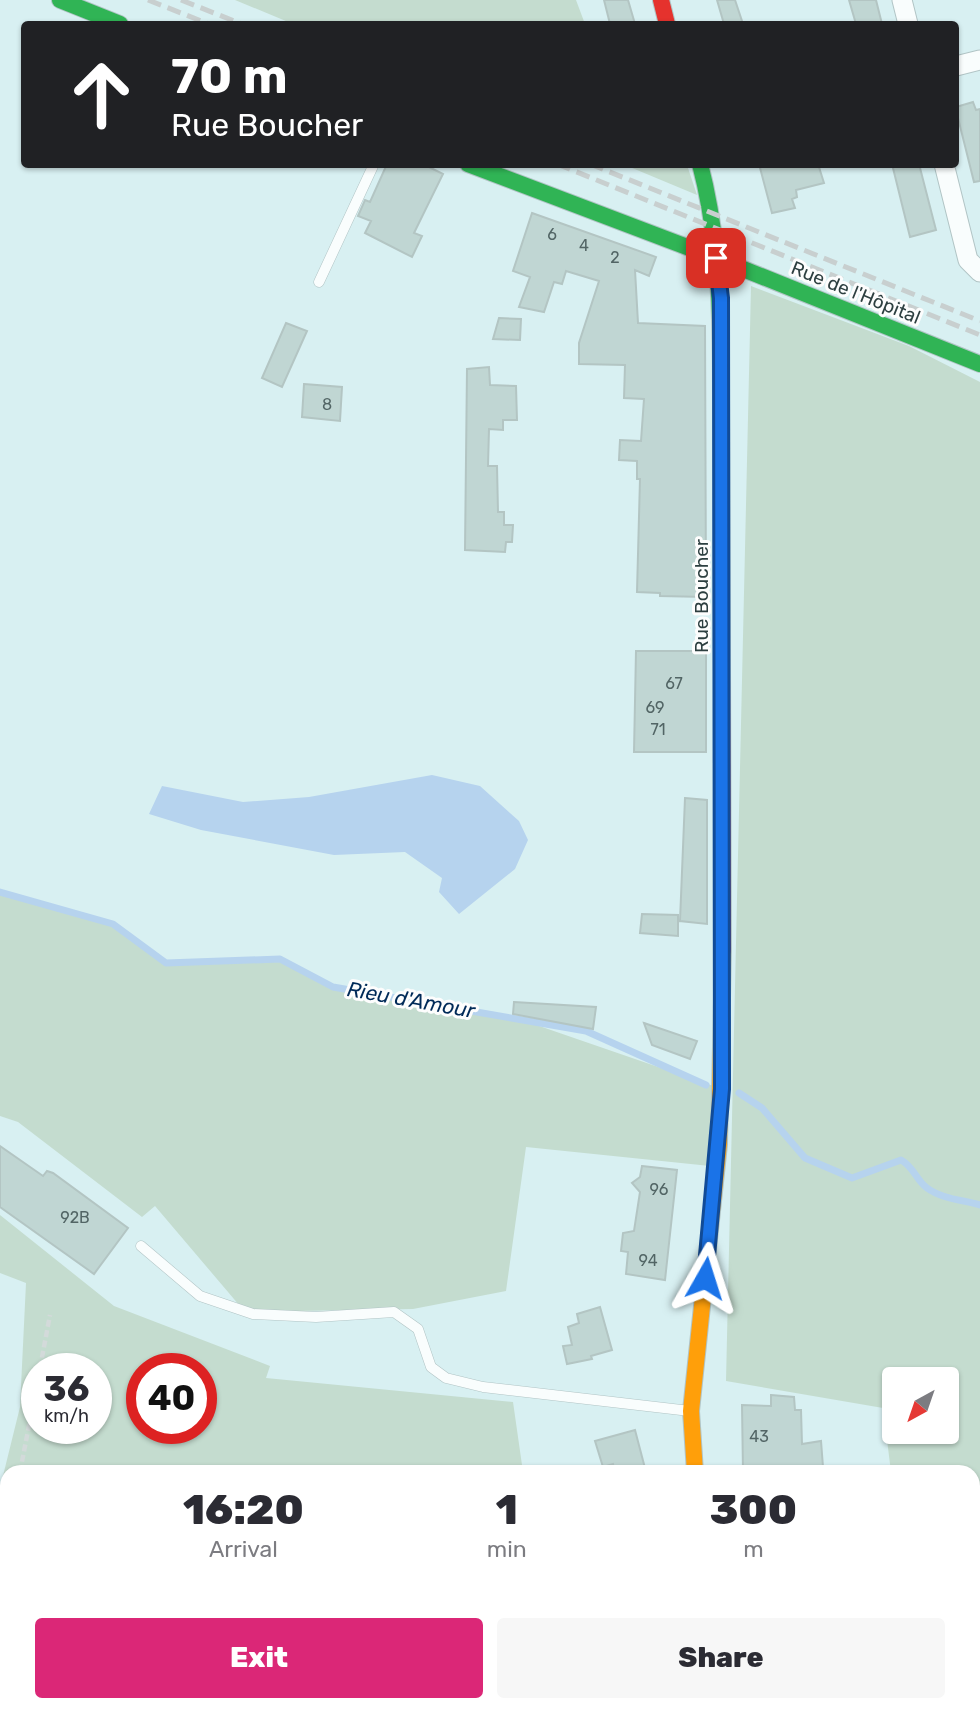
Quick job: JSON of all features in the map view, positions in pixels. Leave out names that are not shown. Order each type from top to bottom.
[{"type":"street","points":[[60,0],[112,21]]},
{"type":"street","points":[[661,0],[666,21]]},
{"type":"street","points":[[902,0],[907,21]]},
{"type":"street","points":[[959,65],[980,60]]},
{"type":"street","name":"Rue de l'Hôpital","points":[[479,168],[716,258],[980,364]]},
{"type":"street","name":"Rue Boucher","points":[[695,1465],[691,1411],[719,1143],[723,1030],[721,298],[713,214],[702,168]]},
{"type":"street","points":[[945,168],[968,260],[980,272]]},
{"type":"lane","points":[[319,282],[372,168]]},
{"type":"lane","points":[[141,1246],[200,1296],[253,1314],[316,1317],[394,1312],[418,1329],[430,1367],[446,1378],[483,1387],[691,1411]]},
{"type":"path","points":[[43,1353],[50,1315]]},
{"type":"path","points":[[21,1465],[25,1444]]},
{"type":"green space","points":[[235,0],[576,0],[584,21],[286,21]]},
{"type":"green space","points":[[632,168],[688,168],[697,195]]},
{"type":"green space","points":[[751,286],[909,346],[980,382],[980,1465],[890,1465],[888,1444],[959,1444],[959,1367],[882,1367],[882,1408],[726,1381]]},
{"type":"green space","points":[[0,890],[113,924],[166,963],[280,959],[333,987],[519,1019],[722,1089],[710,1166],[526,1147],[506,1291],[413,1309],[245,1312],[155,1206],[142,1217],[18,1122],[0,1116]]},
{"type":"green space","points":[[0,1215],[114,1306],[270,1366],[266,1378],[513,1402],[522,1465],[6,1465],[20,1407],[21,1386],[21,1444],[112,1444],[112,1353],[23,1353],[26,1283],[0,1273]]},
{"type":"water","points":[[432,775],[480,786],[519,821],[528,840],[515,869],[459,914],[439,892],[442,878],[405,852],[334,855],[201,830],[149,814],[162,786],[243,802],[309,797]]},
{"type":"building","points":[[604,0],[628,0],[634,21],[609,21]]},
{"type":"building","points":[[717,0],[735,0],[742,21],[723,21]]},
{"type":"building","points":[[849,0],[876,0],[881,21],[855,21]]},
{"type":"building","points":[[973,102],[976,110],[980,109],[980,181],[974,182],[959,122],[959,106]]},
{"type":"building","points":[[385,168],[431,168],[443,174],[414,233],[422,236],[412,257],[365,233],[371,221],[358,216],[365,200],[370,202]]},
{"type":"building","points":[[760,168],[819,168],[824,183],[796,190],[797,197],[792,199],[795,208],[772,213]]},
{"type":"building","points":[[893,168],[920,168],[936,230],[910,237]]},
{"type":"building","points":[[532,213],[656,257],[649,276],[635,270],[638,323],[705,326],[706,597],[660,596],[660,593],[637,592],[640,479],[637,479],[637,461],[619,460],[620,440],[641,441],[644,399],[624,398],[625,365],[579,364],[579,343],[599,281],[566,271],[562,284],[554,282],[544,312],[519,307],[530,277],[513,271]]},
{"type":"building","points":[[499,318],[521,319],[520,340],[493,339]]},
{"type":"building","points":[[286,323],[307,331],[282,387],[262,378]]},
{"type":"building","points":[[489,367],[490,385],[516,386],[517,420],[503,420],[503,430],[489,429],[488,466],[497,466],[498,512],[504,512],[504,525],[513,525],[512,542],[506,542],[505,552],[465,550],[467,369]]},
{"type":"building","points":[[304,384],[342,387],[340,421],[302,417]]},
{"type":"building","points":[[636,651],[706,651],[706,752],[634,752]]},
{"type":"building","points":[[685,798],[707,800],[707,924],[680,921]]},
{"type":"building","points":[[642,914],[678,915],[678,936],[640,933]]},
{"type":"building","points":[[514,1002],[596,1007],[593,1029],[513,1014]]},
{"type":"building","points":[[644,1023],[697,1041],[690,1059],[652,1045]]},
{"type":"building","points":[[0,1146],[43,1176],[47,1171],[53,1173],[128,1228],[94,1274],[0,1207]]},
{"type":"building","points":[[642,1166],[677,1170],[665,1280],[626,1274],[628,1252],[621,1251],[623,1233],[634,1231],[640,1192],[632,1183],[640,1177]]},
{"type":"building","points":[[600,1307],[612,1350],[591,1356],[592,1359],[567,1364],[563,1346],[572,1345],[568,1327],[579,1323],[577,1314]]},
{"type":"building","points":[[771,1395],[794,1397],[795,1410],[801,1410],[802,1444],[821,1441],[823,1465],[743,1465],[742,1405],[771,1406]]},
{"type":"building","points":[[635,1430],[644,1465],[602,1465],[595,1441]]},
{"type":"waterway","name":"Rieu d'Amour","points":[[0,892],[113,924],[166,963],[280,959],[333,987],[586,1031],[706,1085]]},
{"type":"waterway","name":"Rieu d'Amour","points":[[739,1093],[762,1108],[805,1158],[852,1178],[901,1160],[923,1185],[933,1192],[980,1205]]},
{"type":"railway","points":[[148,0],[201,21]]},
{"type":"railway","points":[[181,0],[234,21]]},
{"type":"railway","points":[[567,168],[980,335]]},
{"type":"railway","points":[[600,168],[980,321]]},
{"type":"traffic: fast","points":[[60,0],[112,21]]},
{"type":"traffic: fast","points":[[479,168],[716,258],[980,364]]},
{"type":"traffic: fast","points":[[701,168],[715,250],[720,307],[721,394]]},
{"type":"traffic: slow","points":[[695,1465],[691,1411],[719,1144],[723,950]]},
{"type":"traffic: jam","points":[[661,0],[666,21]]},
{"type":"traffic: jam","points":[[721,394],[723,950]]},
{"type":"route","points":[[705,1278],[722,1089],[721,298],[716,258]]}]
